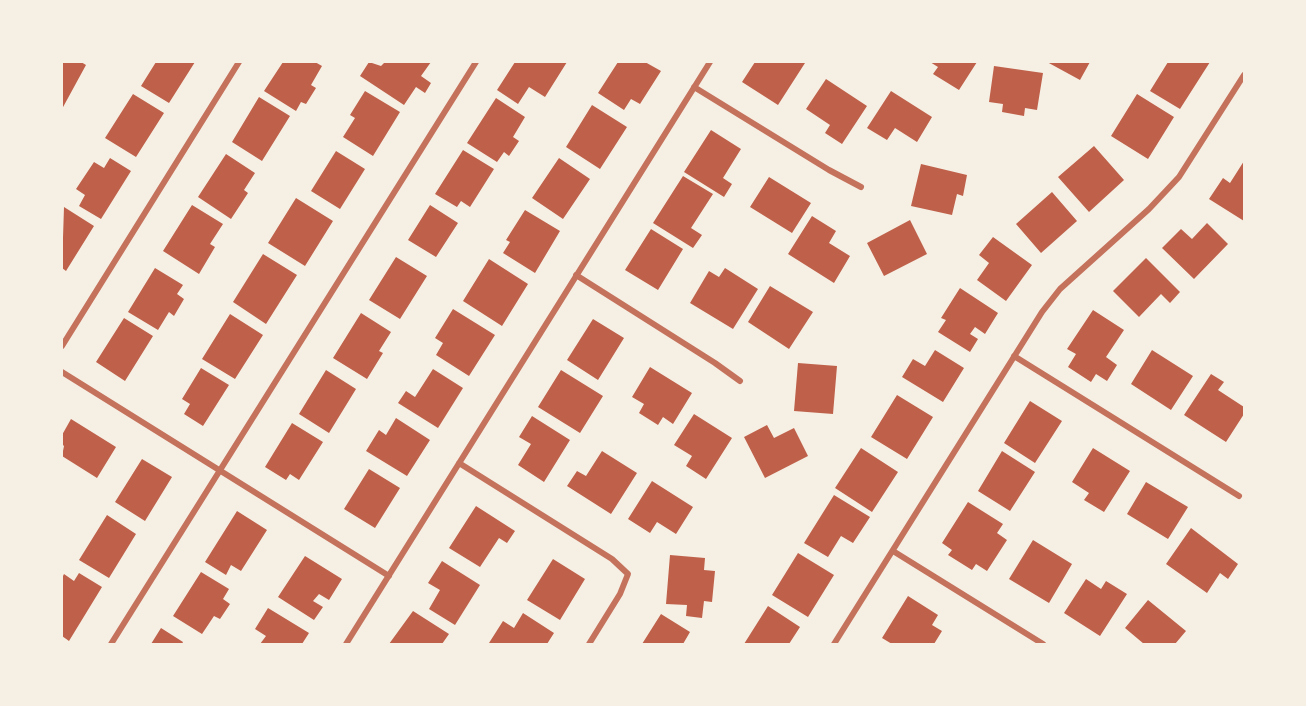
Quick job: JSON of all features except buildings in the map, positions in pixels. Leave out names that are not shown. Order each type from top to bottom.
[{"type":"street","points":[[62,346],[239,62]]},
{"type":"street","points":[[111,645],[476,62]]},
{"type":"street","points":[[346,645],[710,62]]},
{"type":"street","points":[[834,645],[1014,356],[1060,288],[1156,202],[1179,177],[1245,75]]},
{"type":"street","points":[[694,87],[829,171],[861,188]]},
{"type":"street","points":[[576,275],[740,381]]},
{"type":"street","points":[[1014,356],[1239,496]]},
{"type":"street","points":[[62,372],[389,576]]},
{"type":"street","points":[[459,463],[612,559],[628,574],[620,594],[589,645]]},
{"type":"street","points":[[893,551],[1043,645]]}]
